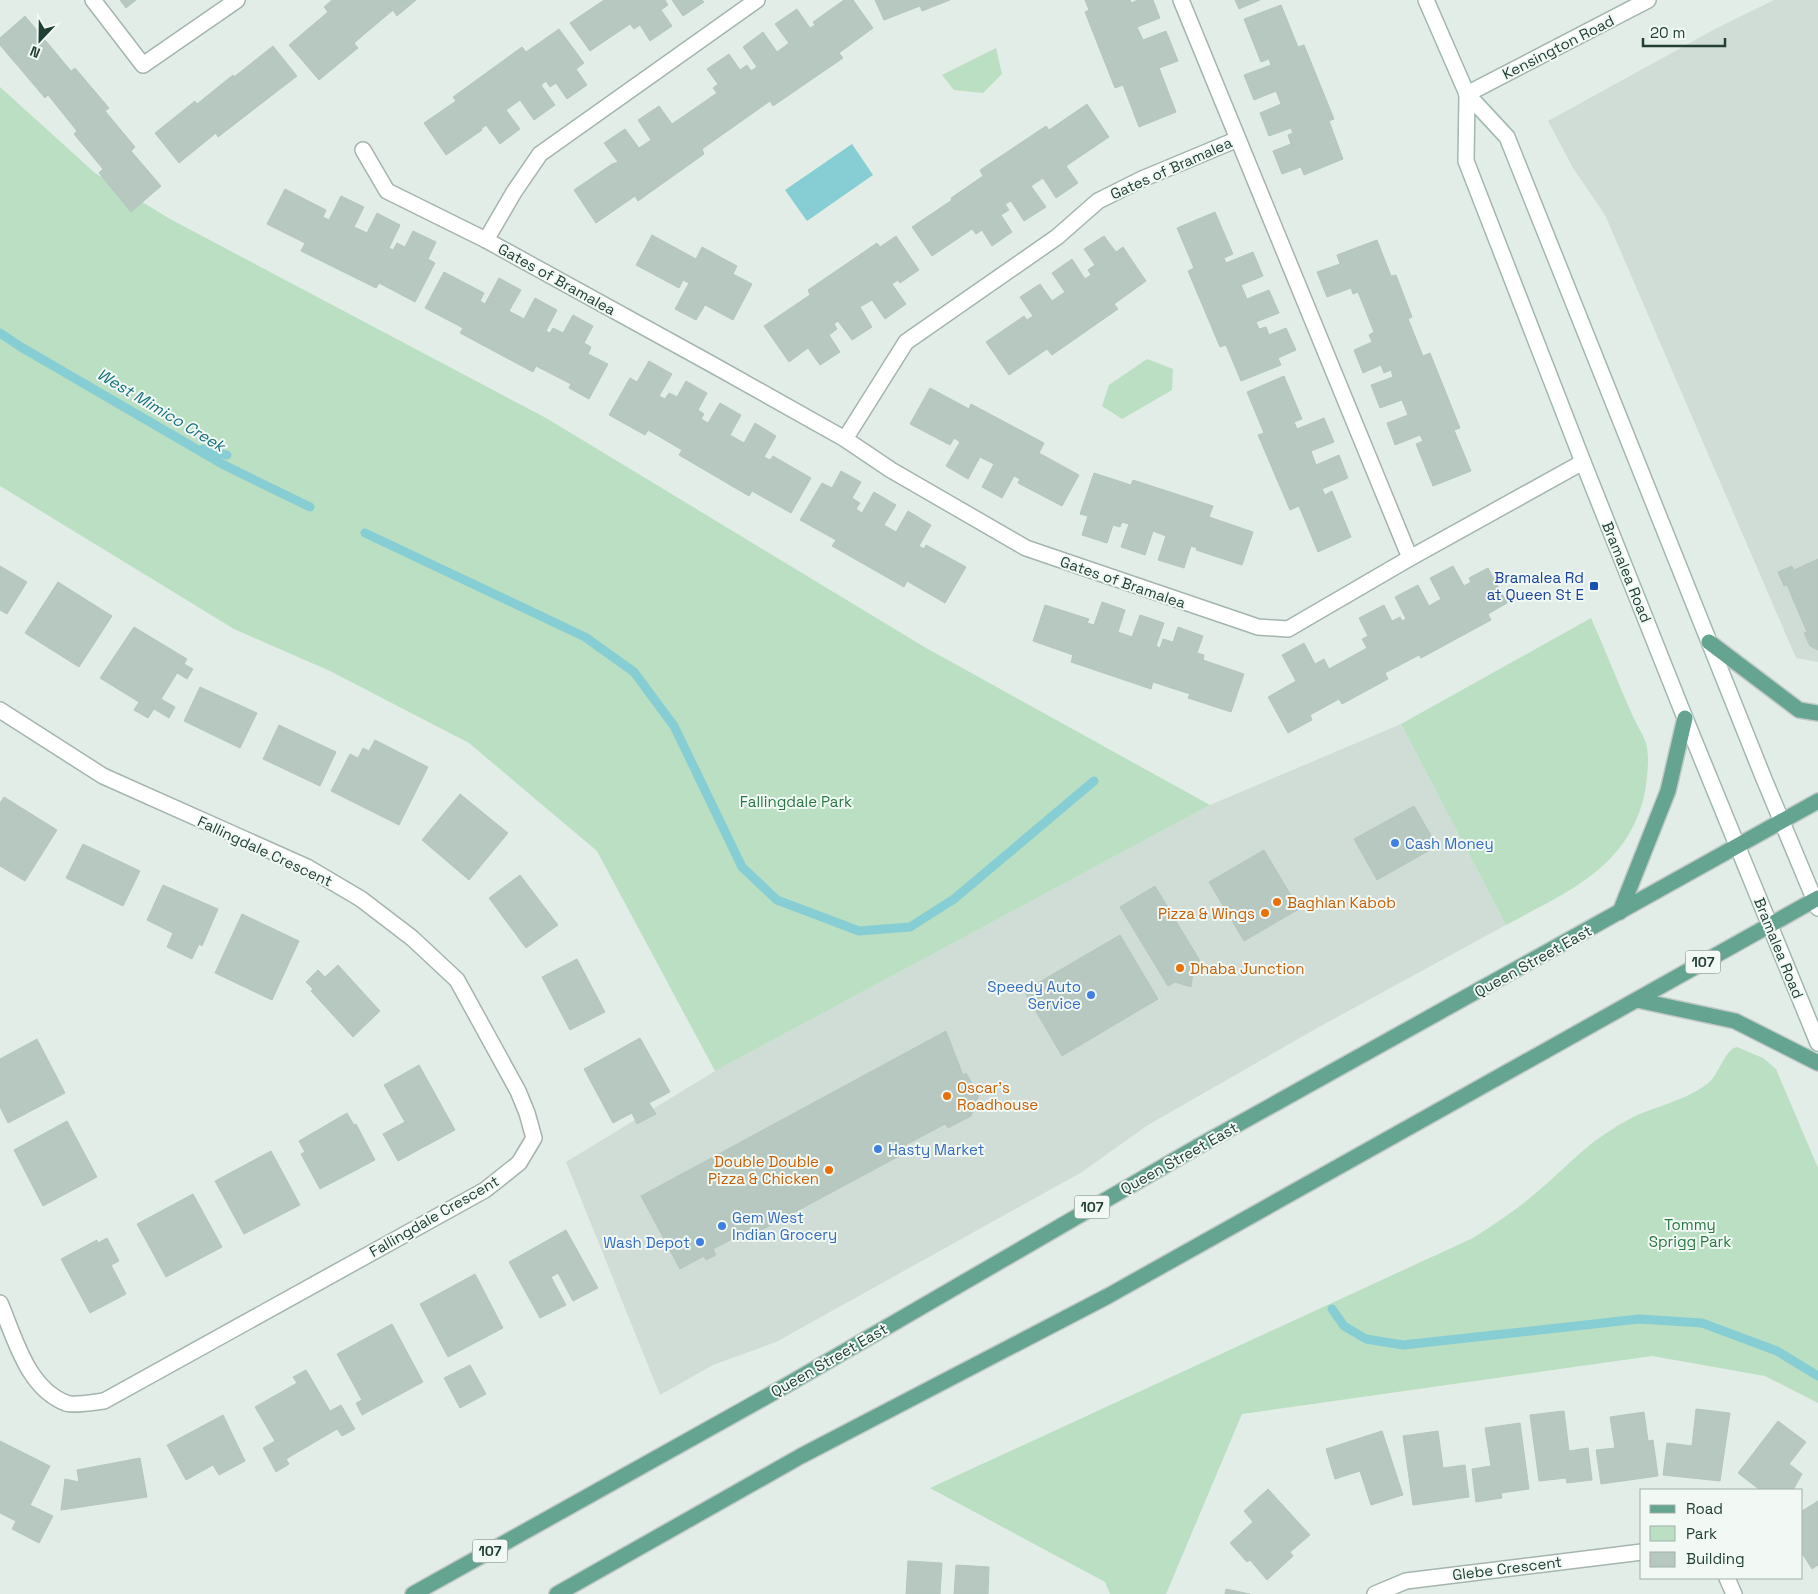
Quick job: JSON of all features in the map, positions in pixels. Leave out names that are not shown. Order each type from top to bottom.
[{"type":"main road","points":[[1709,642],[1800,710],[1818,713]]},
{"type":"main road","points":[[1620,912],[1668,791],[1685,718]]},
{"type":"main road","name":"Queen Street East","points":[[413,1594],[780,1389],[1189,1152],[1818,801]]},
{"type":"main road","name":"107","points":[[557,1594],[801,1456],[1108,1296],[1770,925],[1817,902]]},
{"type":"main road","points":[[1637,1000],[1735,1021],[1818,1064]]},
{"type":"street","points":[[93,0],[142,65],[236,0]]},
{"type":"street","name":"Gates of Bramalea","points":[[758,0],[540,154],[514,192],[486,240],[716,366],[1026,548],[1258,627],[1288,629],[1410,558],[1583,462]]},
{"type":"street","name":"Gates of Bramalea","points":[[1181,0],[1410,558]]},
{"type":"street","name":"Bramalea Road","points":[[1426,0],[1467,94],[1507,137],[1709,642],[1817,902]]},
{"type":"street","name":"Kensington Road","points":[[1467,94],[1648,0]]},
{"type":"street","name":"Bramalea Road","points":[[1467,94],[1466,162],[1685,718],[1818,1043]]},
{"type":"street","name":"Gates of Bramalea","points":[[845,440],[906,342],[1057,237],[1098,200],[1142,179],[1238,139]]},
{"type":"street","points":[[363,150],[387,190],[486,240]]},
{"type":"street","name":"Fallingdale Crescent","points":[[0,710],[103,776],[307,867],[361,899],[412,938],[457,980],[518,1091],[534,1138],[519,1163],[486,1190],[104,1401],[67,1404],[42,1389],[26,1364],[0,1303]]},
{"type":"street","name":"Glebe Crescent","points":[[1375,1594],[1406,1581],[1640,1552]]},
{"type":"street","points":[[1727,1579],[1734,1594]]},
{"type":"shaded area","points":[[1774,0],[1818,0],[1818,662],[1796,658],[1605,215],[1573,168],[1548,121],[1717,28]]},
{"type":"shaded area","points":[[1401,724],[1506,925],[1319,1027],[1148,1125],[1082,1172],[776,1342],[713,1365],[660,1395],[566,1162],[715,1071],[1210,805]]},
{"type":"green space","points":[[996,48],[1002,74],[983,93],[954,90],[942,75]]},
{"type":"green space","name":"Fallingdale Park","points":[[0,87],[95,173],[170,219],[546,418],[926,648],[1210,805],[715,1071],[597,851],[469,743],[330,671],[234,629],[0,486]]},
{"type":"green space","points":[[1147,359],[1173,369],[1172,390],[1122,419],[1102,406],[1109,385]]},
{"type":"green space","points":[[1591,618],[1646,743],[1648,761],[1645,792],[1637,818],[1625,840],[1610,859],[1573,888],[1506,925],[1401,724]]},
{"type":"green space","name":"Tommy Sprigg Park","points":[[1737,1047],[1763,1058],[1776,1069],[1818,1168],[1818,1403],[1765,1376],[1652,1356],[1242,1414],[1166,1594],[1110,1594],[1105,1582],[930,1488],[1473,1238],[1527,1200],[1589,1146],[1610,1131],[1635,1116],[1685,1097],[1707,1084],[1725,1057]]},
{"type":"water","points":[[852,144],[873,175],[807,221],[785,190]]},
{"type":"building","points":[[120,0],[136,0],[126,8]]},
{"type":"building","points":[[332,0],[416,0],[397,16],[393,10],[354,43],[358,48],[319,80],[289,45],[328,12],[324,7]]},
{"type":"building","points":[[604,0],[665,0],[668,5],[661,10],[672,26],[650,41],[640,25],[634,29],[630,24],[590,51],[570,23]]},
{"type":"building","points":[[672,0],[702,0],[704,2],[683,16]]},
{"type":"building","points":[[844,0],[853,0],[873,28],[839,53],[843,58],[773,106],[770,101],[702,149],[704,154],[638,201],[635,196],[596,223],[574,190],[612,164],[618,162],[604,143],[625,129],[639,148],[651,140],[638,120],[659,106],[672,124],[717,93],[713,88],[718,84],[707,69],[729,54],[740,70],[747,65],[751,71],[757,67],[743,47],[763,32],[777,52],[789,43],[775,24],[797,9],[810,28],[815,25],[813,22]]},
{"type":"building","points":[[875,0],[950,0],[922,11],[920,6],[884,20]]},
{"type":"building","points":[[1085,0],[1130,0],[1131,3],[1138,0],[1153,0],[1160,18],[1137,27],[1143,40],[1166,31],[1178,61],[1159,68],[1176,112],[1139,127],[1123,85],[1115,88],[1085,12],[1089,10]]},
{"type":"building","points":[[1235,0],[1260,0],[1239,9]]},
{"type":"building","points":[[1281,5],[1298,47],[1304,45],[1334,119],[1329,121],[1343,159],[1304,175],[1301,167],[1282,174],[1273,151],[1291,144],[1288,135],[1293,133],[1291,128],[1269,136],[1260,113],[1281,104],[1276,91],[1254,100],[1244,75],[1271,65],[1269,59],[1261,62],[1244,19]]},
{"type":"building","points":[[25,16],[71,71],[75,68],[109,108],[105,111],[135,147],[131,151],[161,186],[131,212],[99,173],[103,169],[74,134],[77,131],[48,95],[45,98],[0,45],[0,38]]},
{"type":"building","points":[[559,29],[584,63],[576,69],[587,85],[567,99],[556,83],[550,87],[546,81],[541,85],[555,105],[534,120],[520,100],[506,110],[520,129],[500,144],[486,125],[482,130],[446,155],[424,123],[456,101],[453,97],[522,47],[526,52]]},
{"type":"building","points":[[273,46],[297,76],[218,137],[216,133],[179,163],[155,133],[195,101],[197,104]]},
{"type":"building","points":[[1087,104],[1109,137],[1066,166],[1078,183],[1056,198],[1043,178],[1031,186],[1046,207],[1024,221],[1011,201],[1005,204],[1009,210],[1001,215],[1012,232],[992,246],[982,230],[976,234],[972,229],[932,256],[912,227],[983,176],[980,170],[1046,126],[1049,130]]},
{"type":"building","points":[[285,189],[326,210],[323,217],[329,220],[341,196],[364,207],[354,227],[367,233],[377,213],[400,225],[389,248],[393,250],[397,243],[405,247],[413,231],[436,242],[428,259],[435,263],[415,302],[379,283],[376,288],[301,251],[305,243],[267,224]]},
{"type":"building","points":[[1215,212],[1233,254],[1224,258],[1226,263],[1253,252],[1263,276],[1241,285],[1247,299],[1269,290],[1279,313],[1256,322],[1259,329],[1266,327],[1269,335],[1286,328],[1296,350],[1278,358],[1281,365],[1241,381],[1226,345],[1220,347],[1188,271],[1194,268],[1177,228]]},
{"type":"building","points":[[652,235],[696,259],[702,247],[737,266],[733,274],[752,284],[733,320],[705,305],[696,320],[675,309],[689,283],[683,280],[679,288],[636,265]]},
{"type":"building","points":[[896,236],[919,270],[900,283],[898,280],[892,284],[906,304],[885,319],[872,300],[860,307],[872,327],[852,340],[838,321],[834,324],[837,329],[829,335],[840,352],[820,365],[808,348],[789,362],[764,326],[810,295],[808,290],[877,243],[880,247]]},
{"type":"building","points":[[1104,236],[1116,252],[1123,247],[1146,281],[1114,304],[1118,309],[1052,355],[1047,349],[1009,375],[986,342],[1024,316],[1027,320],[1033,316],[1020,297],[1040,284],[1052,301],[1065,292],[1052,273],[1072,259],[1085,279],[1091,275],[1088,270],[1095,265],[1084,249]]},
{"type":"building","points":[[1377,240],[1391,276],[1396,275],[1412,317],[1408,319],[1423,356],[1430,353],[1460,428],[1454,430],[1471,471],[1433,486],[1416,444],[1423,441],[1420,435],[1395,445],[1387,423],[1408,415],[1402,400],[1380,408],[1371,385],[1393,377],[1391,370],[1384,373],[1381,365],[1363,373],[1354,350],[1372,342],[1369,335],[1374,332],[1358,292],[1353,294],[1351,288],[1327,297],[1317,272],[1340,264],[1337,255]]},
{"type":"building","points":[[444,272],[484,293],[480,301],[485,304],[499,278],[521,290],[509,311],[524,319],[535,298],[557,310],[546,331],[550,333],[553,328],[563,333],[573,315],[593,326],[584,343],[591,347],[588,354],[608,364],[589,399],[569,388],[571,384],[536,366],[533,372],[460,333],[463,328],[425,308]]},
{"type":"building","points":[[649,361],[672,374],[659,396],[665,399],[669,393],[677,397],[686,381],[707,393],[698,410],[704,414],[701,419],[708,423],[720,403],[741,415],[730,435],[744,443],[755,423],[776,436],[764,457],[770,460],[773,456],[811,478],[791,513],[752,491],[749,496],[679,455],[682,450],[648,430],[645,435],[609,415],[630,378],[637,382]]},
{"type":"building","points":[[1284,376],[1302,419],[1294,422],[1297,429],[1324,418],[1334,442],[1311,451],[1316,465],[1339,455],[1348,478],[1322,489],[1325,495],[1332,491],[1351,537],[1318,552],[1299,506],[1290,510],[1258,435],[1264,433],[1247,392]]},
{"type":"building","points":[[930,388],[969,409],[971,404],[1044,443],[1039,453],[1079,475],[1062,506],[1018,483],[1020,479],[1014,476],[1002,498],[982,487],[994,464],[980,457],[968,479],[946,466],[960,442],[954,438],[950,445],[910,424]]},
{"type":"building","points":[[841,471],[861,482],[852,498],[860,503],[856,509],[862,513],[874,492],[896,505],[884,525],[896,532],[908,511],[931,525],[919,546],[924,549],[926,545],[966,567],[945,603],[907,581],[904,587],[832,546],[836,540],[800,520],[822,483],[832,488]]},
{"type":"building","points":[[1094,473],[1131,485],[1133,480],[1213,506],[1209,517],[1253,532],[1242,565],[1196,550],[1197,548],[1191,546],[1184,568],[1158,560],[1166,536],[1153,531],[1145,555],[1121,547],[1129,524],[1122,522],[1120,527],[1113,525],[1107,543],[1082,535],[1088,516],[1080,514]]},
{"type":"building","points":[[1818,559],[1818,650],[1810,646],[1804,633],[1807,632],[1787,585],[1784,586],[1778,572],[1792,566],[1794,570]]},
{"type":"building","points":[[0,566],[27,582],[7,614],[0,610]]},
{"type":"building","points":[[1453,566],[1464,586],[1471,582],[1469,578],[1488,568],[1507,603],[1488,614],[1491,620],[1421,658],[1419,655],[1385,673],[1388,679],[1342,704],[1339,699],[1310,715],[1312,720],[1288,733],[1268,697],[1296,681],[1282,655],[1304,643],[1315,664],[1324,659],[1329,669],[1367,648],[1362,639],[1368,636],[1359,618],[1384,605],[1392,621],[1400,617],[1402,621],[1406,619],[1395,597],[1418,585],[1429,606],[1441,599],[1430,578]]},
{"type":"building","points":[[58,582],[112,616],[79,667],[25,633]]},
{"type":"building","points":[[1102,602],[1125,610],[1118,632],[1132,637],[1140,615],[1164,623],[1156,646],[1160,648],[1163,639],[1173,642],[1178,627],[1203,636],[1197,653],[1204,655],[1203,660],[1244,674],[1231,712],[1188,698],[1190,694],[1153,682],[1151,689],[1071,662],[1073,655],[1033,641],[1045,605],[1089,619],[1087,623],[1094,625]]},
{"type":"building","points":[[134,627],[187,659],[184,664],[193,669],[187,679],[177,673],[161,699],[175,707],[169,718],[154,709],[148,718],[134,710],[139,702],[100,678]]},
{"type":"building","points":[[200,687],[257,713],[240,748],[184,721]]},
{"type":"building","points":[[279,725],[336,752],[320,786],[263,759]]},
{"type":"building","points":[[375,740],[428,767],[399,825],[331,791],[350,754],[358,758],[363,748],[369,751]]},
{"type":"building","points":[[460,794],[508,833],[469,880],[422,840]]},
{"type":"building","points":[[4,797],[57,830],[25,881],[0,866],[0,803]]},
{"type":"building","name":"Cash Money","points":[[1414,806],[1437,846],[1377,880],[1354,839]]},
{"type":"building","points":[[83,844],[140,871],[123,906],[66,878]]},
{"type":"building","points":[[1264,850],[1299,909],[1244,941],[1209,882]]},
{"type":"building","points":[[520,875],[558,925],[526,948],[489,898]]},
{"type":"building","points":[[163,885],[218,909],[202,946],[199,944],[192,959],[167,947],[173,933],[147,920]]},
{"type":"building","points":[[1155,886],[1203,966],[1193,972],[1191,987],[1175,982],[1168,986],[1120,907]]},
{"type":"building","points":[[242,914],[299,941],[272,1000],[215,973]]},
{"type":"building","name":"Speedy Auto Service","points":[[1120,935],[1158,999],[1062,1056],[1024,991]]},
{"type":"building","points":[[577,959],[605,1012],[570,1030],[542,977]]},
{"type":"building","points":[[338,965],[380,1011],[353,1037],[311,991],[313,989],[306,982],[318,970],[325,977]]},
{"type":"building","points":[[946,1031],[963,1075],[966,1073],[979,1095],[971,1116],[948,1128],[945,1124],[898,1149],[901,1155],[743,1240],[740,1235],[713,1249],[716,1255],[706,1260],[704,1256],[680,1269],[641,1196]]},
{"type":"building","points":[[640,1038],[670,1092],[649,1103],[656,1114],[637,1124],[632,1113],[613,1123],[584,1069]]},
{"type":"building","points":[[37,1039],[65,1093],[8,1123],[0,1107],[0,1059]]},
{"type":"building","points":[[419,1065],[455,1130],[398,1161],[383,1134],[405,1122],[384,1085]]},
{"type":"building","points":[[347,1113],[354,1125],[356,1124],[375,1160],[320,1189],[301,1154],[305,1152],[299,1141]]},
{"type":"building","points":[[67,1121],[97,1177],[43,1206],[14,1150]]},
{"type":"building","points":[[271,1151],[300,1205],[244,1234],[215,1181]]},
{"type":"building","points":[[193,1194],[222,1247],[166,1277],[137,1224]]},
{"type":"building","points":[[566,1230],[598,1288],[573,1301],[558,1273],[551,1277],[566,1305],[540,1318],[509,1262]]},
{"type":"building","points":[[107,1238],[119,1261],[111,1265],[126,1294],[90,1313],[61,1259],[97,1240],[98,1243]]},
{"type":"building","points":[[475,1274],[503,1328],[448,1357],[420,1304]]},
{"type":"building","points":[[392,1324],[423,1382],[362,1415],[356,1403],[362,1400],[337,1354]]},
{"type":"building","points":[[470,1365],[486,1394],[460,1408],[444,1378]]},
{"type":"building","points":[[306,1370],[330,1411],[341,1405],[355,1429],[342,1436],[337,1429],[286,1459],[289,1464],[276,1472],[263,1448],[275,1441],[255,1407],[297,1383],[293,1377]]},
{"type":"building","points":[[1696,1409],[1730,1413],[1720,1481],[1663,1475],[1667,1443],[1692,1446]]},
{"type":"building","points":[[1564,1411],[1569,1451],[1588,1448],[1592,1480],[1567,1483],[1566,1478],[1539,1481],[1530,1415]]},
{"type":"building","points":[[1644,1412],[1648,1441],[1653,1440],[1658,1476],[1601,1484],[1596,1450],[1615,1448],[1610,1417]]},
{"type":"building","points":[[223,1415],[245,1461],[219,1475],[213,1465],[186,1480],[167,1445]]},
{"type":"building","points":[[1778,1421],[1806,1442],[1789,1464],[1802,1474],[1794,1489],[1759,1489],[1738,1473]]},
{"type":"building","points":[[1520,1423],[1529,1489],[1501,1493],[1502,1498],[1476,1502],[1472,1469],[1491,1466],[1485,1428]]},
{"type":"building","points":[[1382,1431],[1403,1495],[1371,1505],[1360,1471],[1335,1479],[1326,1449]]},
{"type":"building","points":[[1438,1431],[1443,1468],[1465,1465],[1469,1497],[1413,1505],[1403,1436]]},
{"type":"building","points":[[0,1441],[50,1466],[30,1505],[53,1516],[39,1543],[12,1529],[16,1521],[0,1513]]},
{"type":"building","points":[[140,1458],[147,1497],[61,1510],[65,1479],[79,1482],[77,1470]]},
{"type":"building","points":[[1268,1489],[1310,1535],[1290,1552],[1293,1556],[1267,1580],[1250,1560],[1247,1562],[1230,1543],[1253,1522],[1244,1511]]},
{"type":"building","points":[[1818,1501],[1818,1565],[1812,1569],[1803,1555],[1803,1510]]},
{"type":"building","points":[[908,1561],[942,1563],[940,1594],[906,1594]]},
{"type":"building","points":[[956,1565],[989,1567],[988,1594],[954,1594]]},
{"type":"building","points":[[1226,1589],[1250,1594],[1225,1594]]},
{"type":"waterway","name":"West Mimico Creek","points":[[0,333],[224,465],[310,507]]},
{"type":"waterway","points":[[203,449],[227,455]]},
{"type":"waterway","points":[[365,533],[585,637],[634,672],[674,726],[742,867],[777,900],[859,931],[910,927],[954,899],[1094,781]]},
{"type":"waterway","points":[[1332,1309],[1344,1326],[1366,1339],[1403,1345],[1639,1319],[1702,1323],[1777,1351],[1818,1376]]},
{"type":"place","name":"Bramalea Rd at Queen St E","points":[[1594,586]]},
{"type":"place","name":"Cash Money","points":[[1395,843]]},
{"type":"place","name":"Baghlan Kabob","points":[[1277,902]]},
{"type":"place","name":"Pizza & Wings","points":[[1265,913]]},
{"type":"place","name":"Dhaba Junction","points":[[1180,968]]},
{"type":"place","name":"Speedy Auto Service","points":[[1091,995]]},
{"type":"place","name":"Oscar's Roadhouse","points":[[947,1096]]},
{"type":"place","name":"Hasty Market","points":[[878,1149]]},
{"type":"place","name":"Double Double Pizza & Chicken","points":[[829,1170]]},
{"type":"place","name":"Gem West Indian Grocery","points":[[722,1226]]},
{"type":"place","name":"Wash Depot","points":[[700,1242]]}]
